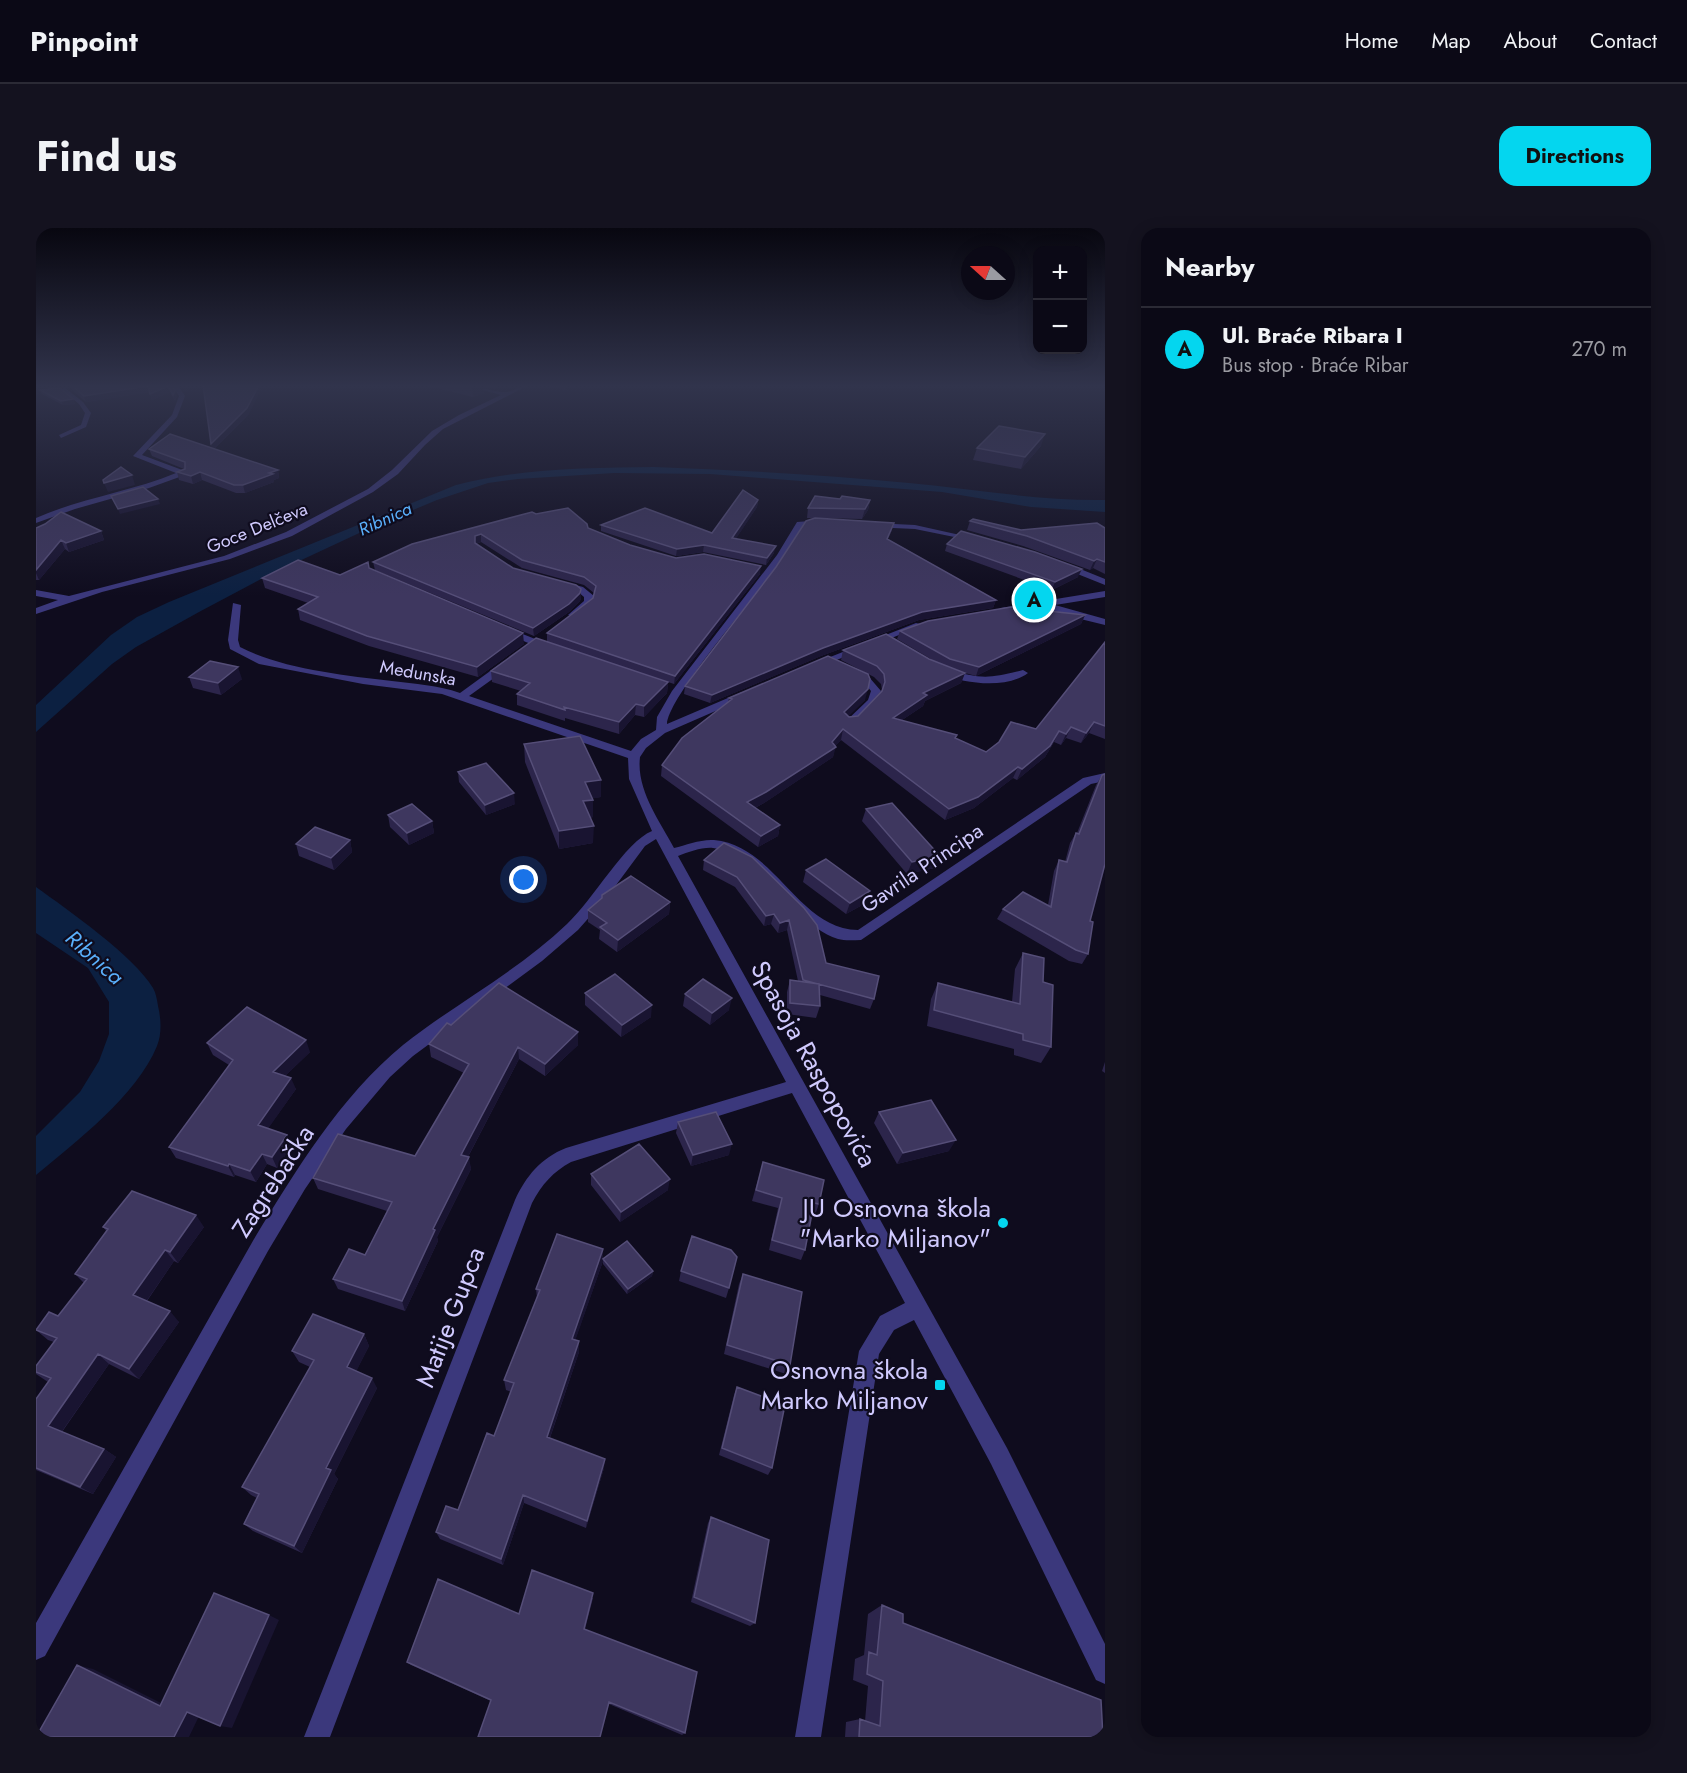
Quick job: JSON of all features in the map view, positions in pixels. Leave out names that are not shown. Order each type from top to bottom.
[{"type":"street","points":[[36,521],[60,511],[165,481],[182,473],[138,455]]},
{"type":"street","name":"Goce Delčeva","points":[[36,611],[69,599],[227,559],[286,535],[377,485],[409,455]]},
{"type":"street","points":[[661,730],[662,717],[672,690],[770,571],[800,524],[806,522],[835,523]]},
{"type":"street","points":[[868,525],[915,527],[986,542]]},
{"type":"street","points":[[1058,564],[1105,582]]},
{"type":"street","points":[[759,568],[770,571]]},
{"type":"street","points":[[559,583],[580,589],[589,596],[588,602],[564,621]]},
{"type":"street","points":[[36,593],[69,599]]},
{"type":"street","points":[[990,613],[1105,594]]},
{"type":"street","points":[[1045,604],[1063,612],[1105,622]]},
{"type":"street","name":"Medunska","points":[[236,605],[233,640],[235,649],[244,656],[259,661],[363,681],[444,691],[633,762]]},
{"type":"street","points":[[804,669],[883,638],[934,622]]},
{"type":"street","points":[[493,624],[556,650]]},
{"type":"street","points":[[526,650],[545,636]]},
{"type":"street","points":[[883,638],[893,643]]},
{"type":"street","points":[[461,697],[517,656]]},
{"type":"street","points":[[826,660],[871,681],[876,687],[875,699],[850,723]]},
{"type":"street","points":[[934,666],[969,681],[984,682],[1023,673]]},
{"type":"street","points":[[633,762],[648,738],[661,730],[761,688]]},
{"type":"street","name":"Spasoja Raspopovića","points":[[633,762],[634,779],[670,854],[999,1456],[1105,1671]]},
{"type":"street","name":"Gavrila Principa","points":[[670,854],[713,844],[731,848],[766,870],[802,908],[833,933],[861,935],[1086,781],[1105,777]]},
{"type":"street","name":"Zagrebačka","points":[[36,1647],[255,1256],[348,1114],[376,1080],[410,1048],[573,927],[602,894],[640,843],[660,832]]},
{"type":"street","name":"Matije Gupca","points":[[316,1737],[520,1211],[535,1178],[548,1165],[566,1156],[797,1085]]},
{"type":"street","points":[[808,1737],[868,1351],[887,1323],[917,1307]]},
{"type":"water","name":"Ribnica","points":[[654,467],[813,475],[1031,497],[1105,500],[1105,512],[1031,507],[942,492],[710,474],[614,473],[488,483],[437,500],[370,528],[265,577],[199,612],[136,647],[112,664],[36,732],[36,705],[111,635],[137,617],[169,602],[456,485],[529,472]]},
{"type":"water","name":"Ribnica","points":[[36,887],[99,934],[144,975],[155,992],[159,1011],[160,1036],[148,1064],[120,1100],[69,1148],[36,1175],[36,1136],[80,1092],[99,1061],[109,1034],[109,1002],[88,968],[36,933]]},
{"type":"building","points":[[167,455],[234,455],[278,470],[243,485],[234,485],[200,472],[191,476],[177,472],[185,469],[185,462]]},
{"type":"building","points":[[121,467],[132,475],[104,483],[103,480]]},
{"type":"building","points":[[143,487],[158,499],[118,509],[111,496]]},
{"type":"building","points":[[743,490],[758,500],[732,538],[776,546],[767,558],[704,545],[677,549],[601,525],[645,508],[712,533]]},
{"type":"building","points":[[815,496],[840,499],[842,496],[870,500],[865,509],[808,508]]},
{"type":"building","points":[[568,508],[587,524],[588,528],[630,545],[676,558],[704,554],[761,566],[675,676],[547,633],[593,598],[596,586],[584,577],[522,560],[481,534],[475,536],[475,543],[513,568],[576,585],[581,589],[580,593],[569,604],[533,628],[373,562],[412,544],[532,512],[536,514]]},
{"type":"building","points":[[61,512],[101,531],[66,543],[61,540],[36,570],[36,528]]},
{"type":"building","points":[[815,518],[894,523],[887,539],[996,600],[922,612],[823,648],[712,695],[685,686],[776,567],[806,521]]},
{"type":"building","points":[[973,519],[1021,530],[1097,523],[1105,528],[1105,562],[1097,559],[1094,561],[1027,536],[970,521]]},
{"type":"building","points":[[961,531],[1035,552],[1082,569],[1055,582],[947,544]]},
{"type":"building","points":[[298,560],[340,575],[368,562],[369,568],[523,633],[477,667],[367,636],[298,609],[318,597],[262,578]]},
{"type":"building","points":[[1011,607],[1085,615],[979,667],[950,659],[900,631],[928,621]]},
{"type":"building","points":[[886,634],[929,659],[965,673],[923,693],[927,695],[893,718],[957,735],[955,738],[986,752],[999,742],[1011,722],[1036,729],[1105,642],[1105,726],[1094,722],[1086,733],[1071,727],[1066,734],[1059,731],[1050,746],[1022,769],[1018,767],[978,797],[949,809],[843,729],[832,742],[836,747],[747,802],[780,825],[761,836],[662,765],[682,738],[732,699],[729,698],[828,656],[868,674],[870,679],[868,689],[844,712],[849,717],[858,716],[882,691],[885,682],[884,674],[877,666],[843,650]]},
{"type":"building","points":[[536,638],[668,682],[644,706],[636,704],[619,722],[564,707],[565,710],[517,694],[530,683],[491,671]]},
{"type":"building","points":[[210,661],[238,667],[218,683],[189,677]]},
{"type":"building","points":[[580,736],[601,780],[585,782],[593,800],[583,801],[594,826],[559,831],[524,744]]},
{"type":"building","points":[[486,763],[514,793],[485,805],[458,772]]},
{"type":"building","points":[[1105,774],[1105,864],[1090,921],[1093,922],[1088,954],[1076,950],[1003,909],[1023,892],[1051,907],[1059,860],[1067,862],[1076,833],[1079,834],[1102,775]]},
{"type":"building","points":[[892,803],[940,856],[912,862],[866,809]]},
{"type":"building","points":[[412,804],[432,821],[407,833],[388,815]]},
{"type":"building","points":[[315,827],[350,840],[331,858],[296,844]]},
{"type":"building","points":[[724,843],[752,857],[804,908],[817,925],[826,963],[879,976],[874,999],[803,980],[789,920],[780,923],[774,914],[766,916],[737,877],[704,860]]},
{"type":"building","points":[[826,859],[870,891],[850,903],[806,870]]},
{"type":"building","points":[[631,876],[670,902],[618,940],[600,927],[607,923],[588,910],[602,898],[602,895]]},
{"type":"building","points":[[1023,953],[1044,958],[1043,982],[1053,985],[1051,1047],[1023,1040],[1023,1034],[934,1010],[938,983],[1020,1004]]},
{"type":"building","points":[[615,974],[652,1005],[622,1025],[585,993]]},
{"type":"building","points":[[703,979],[732,998],[712,1013],[685,994]]},
{"type":"building","points":[[790,980],[819,984],[820,1006],[790,1003]]},
{"type":"building","points":[[499,983],[578,1032],[545,1064],[518,1047],[461,1155],[469,1157],[433,1229],[435,1230],[402,1301],[333,1279],[349,1249],[365,1255],[392,1202],[313,1178],[338,1134],[415,1156],[469,1064],[429,1044],[447,1023],[451,1025]]},
{"type":"building","points":[[247,1007],[306,1040],[273,1072],[291,1078],[258,1125],[287,1135],[272,1157],[262,1154],[250,1171],[169,1147],[233,1060],[207,1043]]},
{"type":"building","points":[[931,1100],[956,1140],[903,1153],[879,1112]]},
{"type":"building","points":[[716,1112],[732,1144],[693,1155],[678,1122]]},
{"type":"building","points":[[639,1144],[670,1179],[621,1212],[591,1174]]},
{"type":"building","points":[[763,1162],[824,1180],[819,1204],[814,1203],[805,1250],[772,1240],[782,1198],[756,1190]]},
{"type":"building","points":[[132,1191],[196,1215],[170,1252],[165,1250],[133,1295],[170,1311],[129,1369],[98,1354],[48,1426],[104,1449],[80,1487],[36,1468],[36,1399],[51,1378],[36,1372],[36,1366],[57,1338],[36,1330],[49,1312],[58,1316],[87,1279],[75,1274],[108,1229],[103,1227]]},
{"type":"building","points":[[557,1234],[603,1249],[572,1339],[579,1341],[547,1437],[605,1459],[587,1521],[523,1495],[501,1559],[436,1532],[446,1506],[458,1510],[487,1433],[494,1436],[514,1383],[504,1380],[540,1290],[536,1289]]},
{"type":"building","points":[[692,1236],[731,1250],[737,1257],[729,1288],[681,1271]]},
{"type":"building","points":[[627,1241],[653,1271],[628,1289],[603,1259]]},
{"type":"building","points":[[743,1274],[802,1292],[790,1365],[727,1345]]},
{"type":"building","points":[[313,1314],[364,1334],[347,1367],[372,1378],[326,1468],[331,1470],[294,1546],[244,1524],[259,1494],[242,1487],[314,1360],[292,1351]]},
{"type":"building","points":[[737,1387],[785,1405],[772,1468],[722,1448]]},
{"type":"building","points":[[711,1517],[769,1540],[755,1623],[694,1597]]},
{"type":"building","points":[[532,1570],[593,1593],[584,1629],[697,1672],[685,1733],[609,1702],[600,1737],[478,1737],[491,1700],[407,1662],[438,1579],[519,1614]]},
{"type":"building","points":[[214,1593],[269,1615],[220,1726],[187,1712],[174,1737],[36,1737],[77,1665],[160,1706]]},
{"type":"building","points":[[882,1605],[903,1614],[903,1623],[1101,1700],[1103,1737],[859,1737],[860,1719],[880,1726],[883,1681],[867,1674],[869,1652],[877,1655]]},
{"type":"place","name":"Ul. Braće Ribara I","points":[[1034,600]]},
{"type":"place","name":"JU Osnovna škola \"Marko Miljanov\"","points":[[1003,1223]]},
{"type":"place","name":"Osnovna škola Marko Miljanov","points":[[940,1385]]}]
